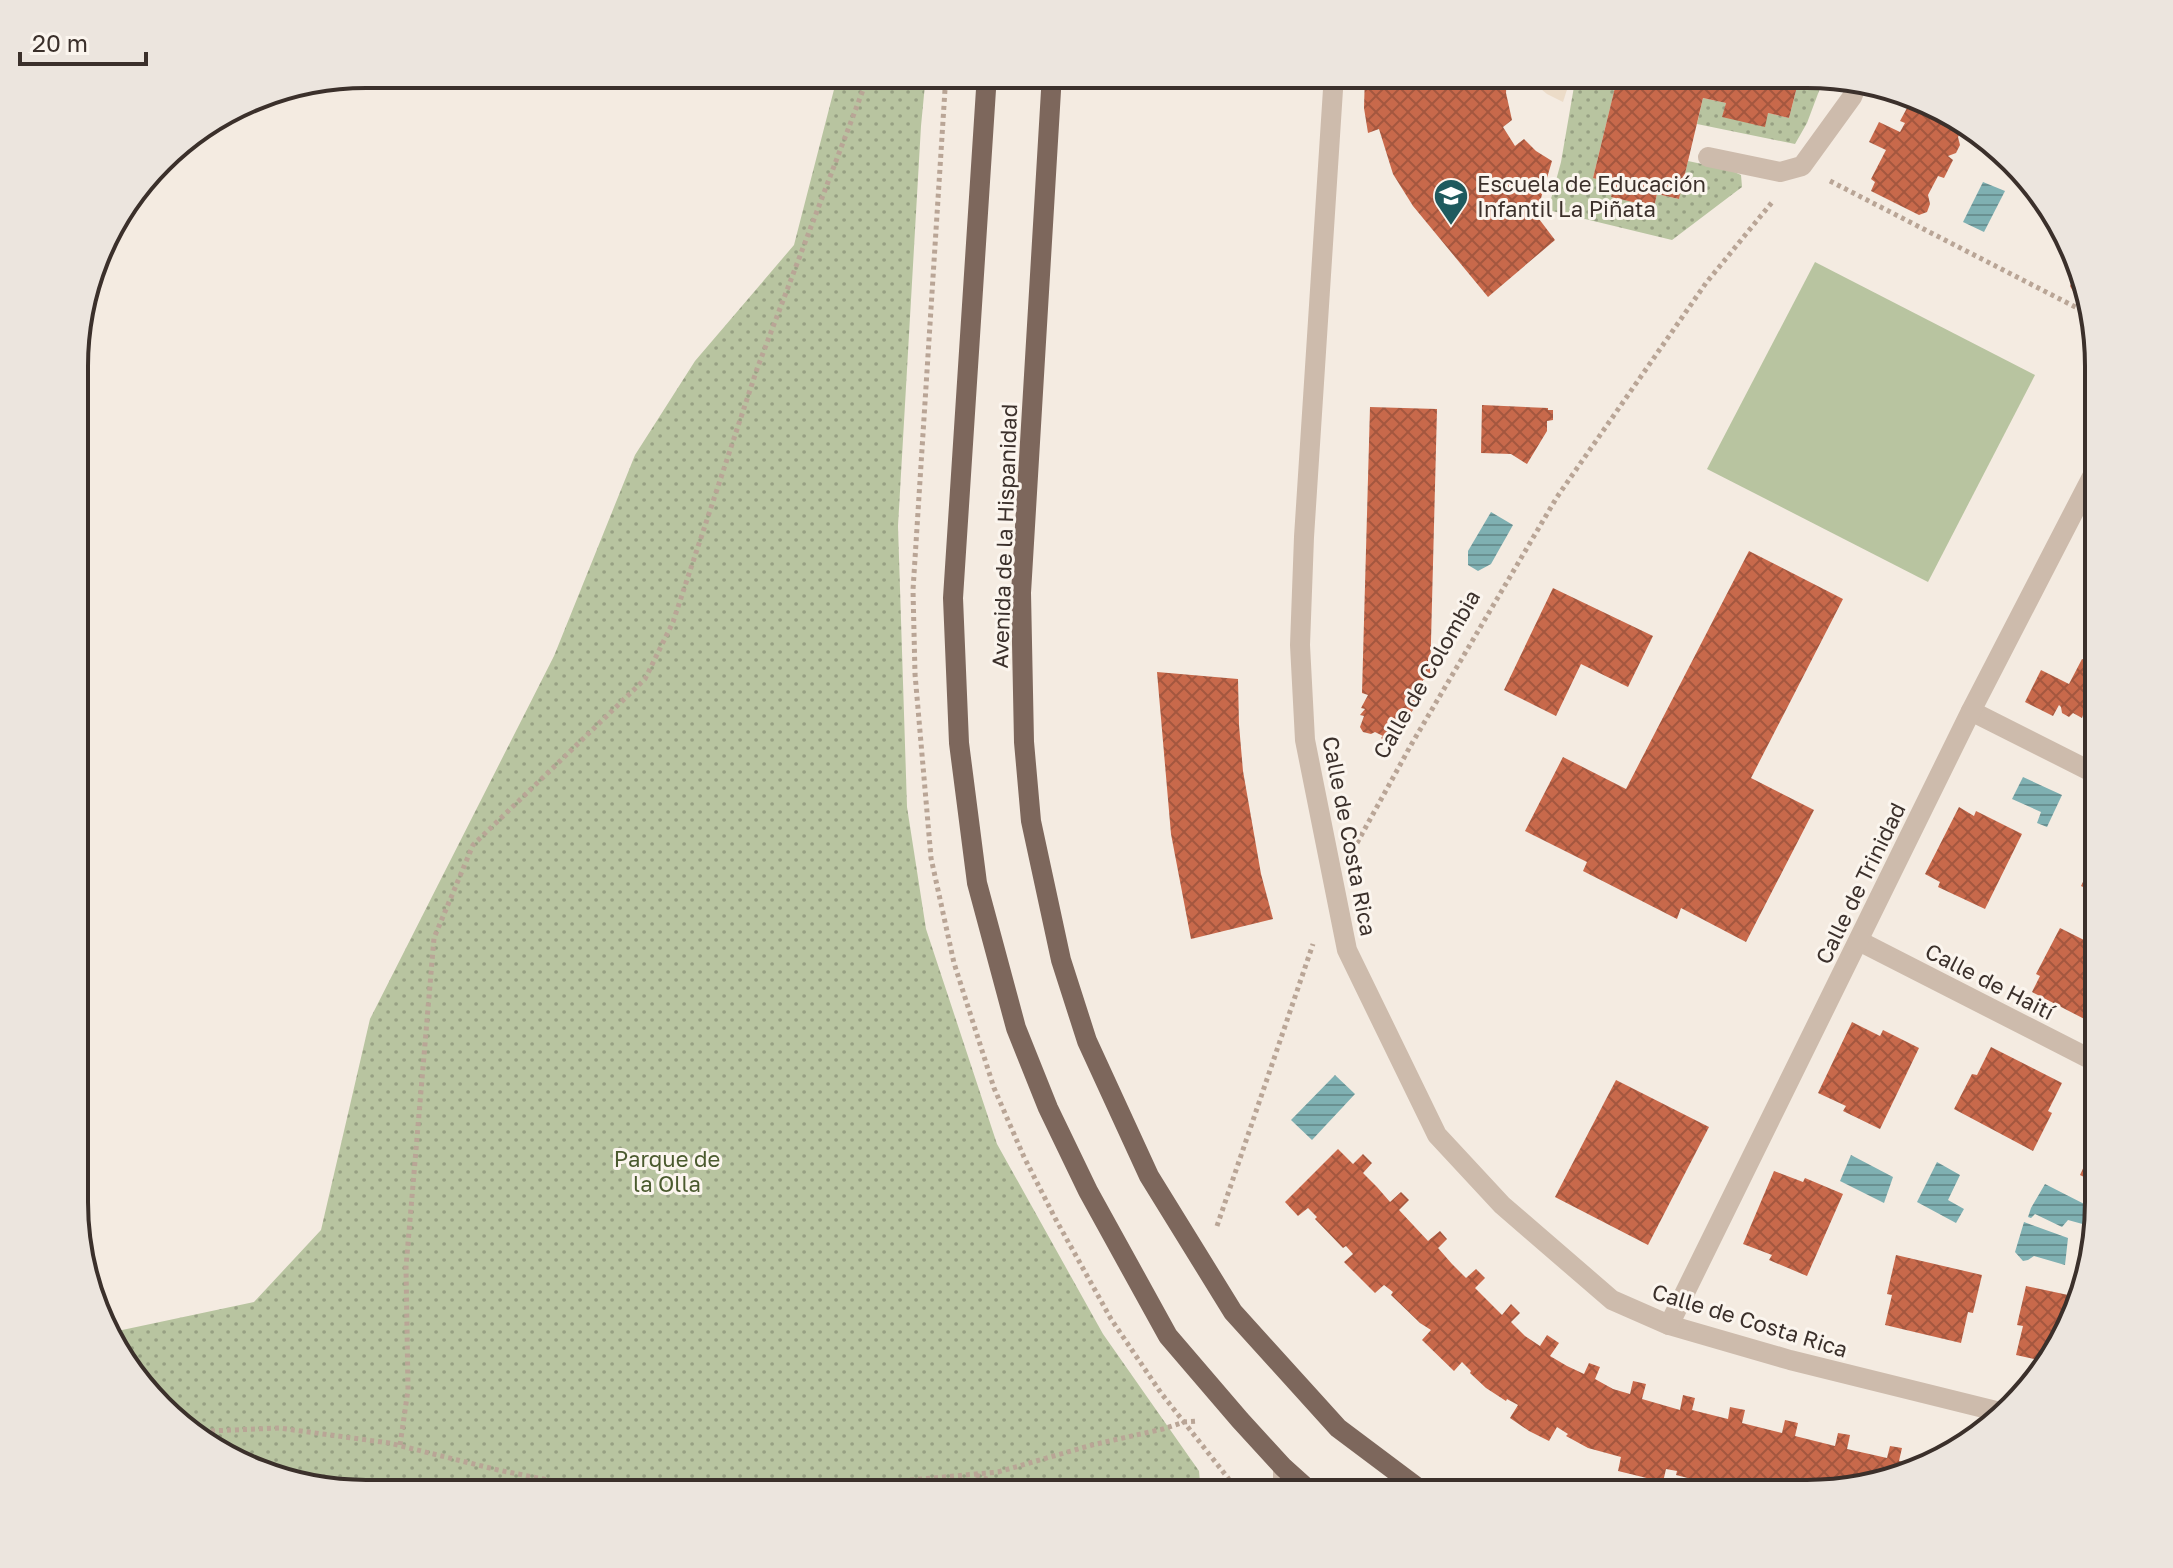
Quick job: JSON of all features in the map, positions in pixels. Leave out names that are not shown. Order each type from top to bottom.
[{"type":"main road","name":"Avenida de la Hispanidad","points":[[986,88],[953,598],[959,743],[977,883],[1016,1028],[1048,1108],[1081,1177],[1168,1336],[1240,1420],[1297,1480]]},
{"type":"main road","name":"Avenida de la Hispanidad","points":[[1051,88],[1021,593],[1024,742],[1031,821],[1061,960],[1087,1041],[1149,1176],[1233,1312],[1338,1428],[1407,1480]]},
{"type":"street","name":"Calle de Costa Rica","points":[[1333,89],[1304,537],[1300,645],[1305,740],[1347,950],[1437,1135],[1502,1205],[1612,1300],[1669,1325],[1790,1360],[1990,1410]]},
{"type":"street","points":[[1708,157],[1780,172],[1802,166],[1854,92]]},
{"type":"street","name":"Calle de Trinidad","points":[[1669,1325],[1971,711],[2084,499]]},
{"type":"street","points":[[1971,711],[2084,768]]},
{"type":"street","name":"Calle de Haití","points":[[1859,941],[2084,1056]]},
{"type":"street","points":[[1283,1467],[1283,1480]]},
{"type":"path","points":[[400,1445],[408,1390],[406,1267],[434,938],[473,845],[645,679],[673,622],[757,369],[863,88]]},
{"type":"path","points":[[1802,166],[2079,309]]},
{"type":"path","name":"Calle de Colombia","points":[[1334,886],[1411,745],[1557,497],[1706,283],[1802,166]]},
{"type":"path","points":[[1205,1265],[1314,941]]},
{"type":"path","points":[[917,1479],[998,1472],[1184,1422],[1240,1420]]},
{"type":"path","points":[[210,1431],[279,1428],[400,1445],[544,1479]]},
{"type":"path","points":[[975,1474],[989,1479]]},
{"type":"green space","name":"Parque de la Olla","points":[[834,88],[925,88],[898,526],[907,807],[926,929],[997,1144],[1103,1334],[1199,1471],[1200,1480],[348,1479],[312,1475],[260,1459],[227,1443],[183,1411],[146,1371],[120,1330],[254,1302],[321,1230],[370,1019],[554,656],[635,455],[695,361],[794,245]]},
{"type":"green space","points":[[1574,89],[1615,89],[1593,178],[1614,184],[1611,197],[1654,207],[1657,194],[1679,199],[1688,161],[1741,175],[1742,187],[1672,240],[1548,210],[1561,162]]},
{"type":"green space","points":[[1796,89],[1820,89],[1795,144],[1697,124],[1703,98],[1726,103],[1723,116],[1768,113],[1789,118]]},
{"type":"green space","points":[[1815,262],[2035,375],[1928,582],[1707,469]]},
{"type":"shaded area","points":[[1541,89],[1567,89],[1563,102]]},
{"type":"water","points":[[1983,182],[2005,191],[1984,232],[1963,222]]},
{"type":"water","points":[[1491,512],[1513,525],[1491,564],[1478,571],[1468,565],[1468,551]]},
{"type":"water","points":[[2023,777],[2062,795],[2047,827],[2037,823],[2041,812],[2012,799]]},
{"type":"water","points":[[1335,1075],[1355,1094],[1312,1140],[1291,1120]]},
{"type":"water","points":[[1851,1155],[1893,1177],[1884,1203],[1840,1181]]},
{"type":"water","points":[[1937,1162],[1960,1175],[1948,1200],[1964,1209],[1956,1223],[1917,1202]]},
{"type":"water","points":[[2045,1184],[2084,1204],[2084,1224],[2068,1220],[2062,1227],[2035,1214],[2031,1218],[2028,1217]]},
{"type":"water","points":[[2024,1222],[2068,1238],[2065,1265],[2034,1256],[2023,1261],[2015,1252]]},
{"type":"building","points":[[1365,89],[1506,89],[1512,120],[1503,127],[1515,146],[1524,139],[1552,161],[1536,215],[1555,240],[1488,297],[1413,206],[1393,174],[1379,129],[1368,133]]},
{"type":"building","points":[[1615,89],[1796,89],[1789,118],[1768,113],[1765,127],[1722,117],[1726,103],[1703,98],[1679,199],[1657,194],[1654,207],[1611,197],[1614,184],[1593,178]]},
{"type":"building","points":[[1908,107],[1959,134],[1960,145],[1956,153],[1948,156],[1953,160],[1944,178],[1938,176],[1928,195],[1930,204],[1927,212],[1919,215],[1871,191],[1875,182],[1871,179],[1886,150],[1869,142],[1879,122],[1900,132],[1905,123],[1900,121]]},
{"type":"building","points":[[1482,405],[1553,410],[1553,420],[1547,421],[1547,431],[1527,464],[1511,454],[1481,453]]},
{"type":"building","points":[[1370,407],[1437,409],[1430,680],[1423,680],[1423,693],[1390,744],[1381,738],[1383,736],[1363,732],[1360,727],[1364,716],[1360,715],[1365,709],[1361,708],[1368,695],[1362,693]]},
{"type":"building","points":[[1749,551],[1843,599],[1751,778],[1814,810],[1746,942],[1681,908],[1677,919],[1583,871],[1587,862],[1525,831],[1563,757],[1626,789]]},
{"type":"building","points":[[1553,588],[1653,636],[1628,687],[1581,664],[1556,716],[1504,690]]},
{"type":"building","points":[[2084,660],[2082,718],[2073,713],[2069,717],[2062,713],[2059,705],[2053,716],[2025,702],[2041,670],[2069,684]]},
{"type":"building","points":[[1157,672],[1238,679],[1243,771],[1261,874],[1273,919],[1191,939],[1171,834]]},
{"type":"building","points":[[1959,807],[1974,816],[1976,811],[2022,834],[1985,909],[1938,887],[1940,882],[1925,874]]},
{"type":"building","points":[[2060,928],[2084,940],[2084,1019],[2032,992],[2040,976],[2036,974]]},
{"type":"building","points":[[1852,1022],[1880,1036],[1883,1030],[1919,1048],[1880,1129],[1843,1111],[1846,1106],[1818,1093]]},
{"type":"building","points":[[1991,1047],[2062,1083],[2048,1111],[2052,1113],[2033,1151],[1954,1109],[1972,1074],[1977,1075]]},
{"type":"building","points":[[1616,1080],[1709,1127],[1648,1245],[1555,1197]]},
{"type":"building","points":[[1338,1149],[1353,1164],[1363,1154],[1372,1163],[1363,1173],[1390,1202],[1401,1192],[1409,1200],[1399,1210],[1428,1241],[1440,1231],[1447,1239],[1438,1248],[1452,1264],[1466,1278],[1476,1269],[1485,1278],[1475,1288],[1502,1315],[1511,1304],[1520,1313],[1511,1322],[1540,1346],[1547,1335],[1559,1343],[1550,1356],[1567,1366],[1584,1374],[1589,1363],[1600,1367],[1595,1379],[1630,1394],[1633,1381],[1646,1384],[1642,1399],[1680,1410],[1683,1395],[1695,1398],[1692,1410],[1728,1419],[1730,1407],[1745,1410],[1742,1423],[1782,1433],[1785,1420],[1798,1423],[1795,1436],[1835,1446],[1838,1433],[1850,1435],[1847,1449],[1887,1458],[1890,1446],[1902,1448],[1899,1461],[1903,1462],[1861,1475],[1807,1480],[1695,1480],[1666,1469],[1663,1480],[1654,1480],[1618,1471],[1621,1457],[1588,1448],[1566,1436],[1568,1434],[1557,1427],[1549,1441],[1510,1418],[1518,1405],[1486,1388],[1462,1362],[1454,1371],[1422,1340],[1431,1330],[1391,1295],[1393,1292],[1384,1285],[1375,1293],[1344,1262],[1353,1254],[1346,1246],[1343,1248],[1308,1208],[1298,1216],[1285,1202]]},
{"type":"building","points":[[1774,1171],[1803,1182],[1805,1178],[1843,1194],[1807,1276],[1769,1260],[1772,1255],[1743,1244]]},
{"type":"building","points":[[1896,1255],[1982,1275],[1973,1313],[1968,1312],[1961,1343],[1885,1325],[1892,1295],[1887,1294]]},
{"type":"building","points":[[2026,1286],[2068,1295],[2048,1341],[2035,1359],[2016,1355],[2023,1326],[2017,1325]]},
{"type":"place","name":"Escuela de Educación Infantil La Piñata","points":[[1451,227]]}]
